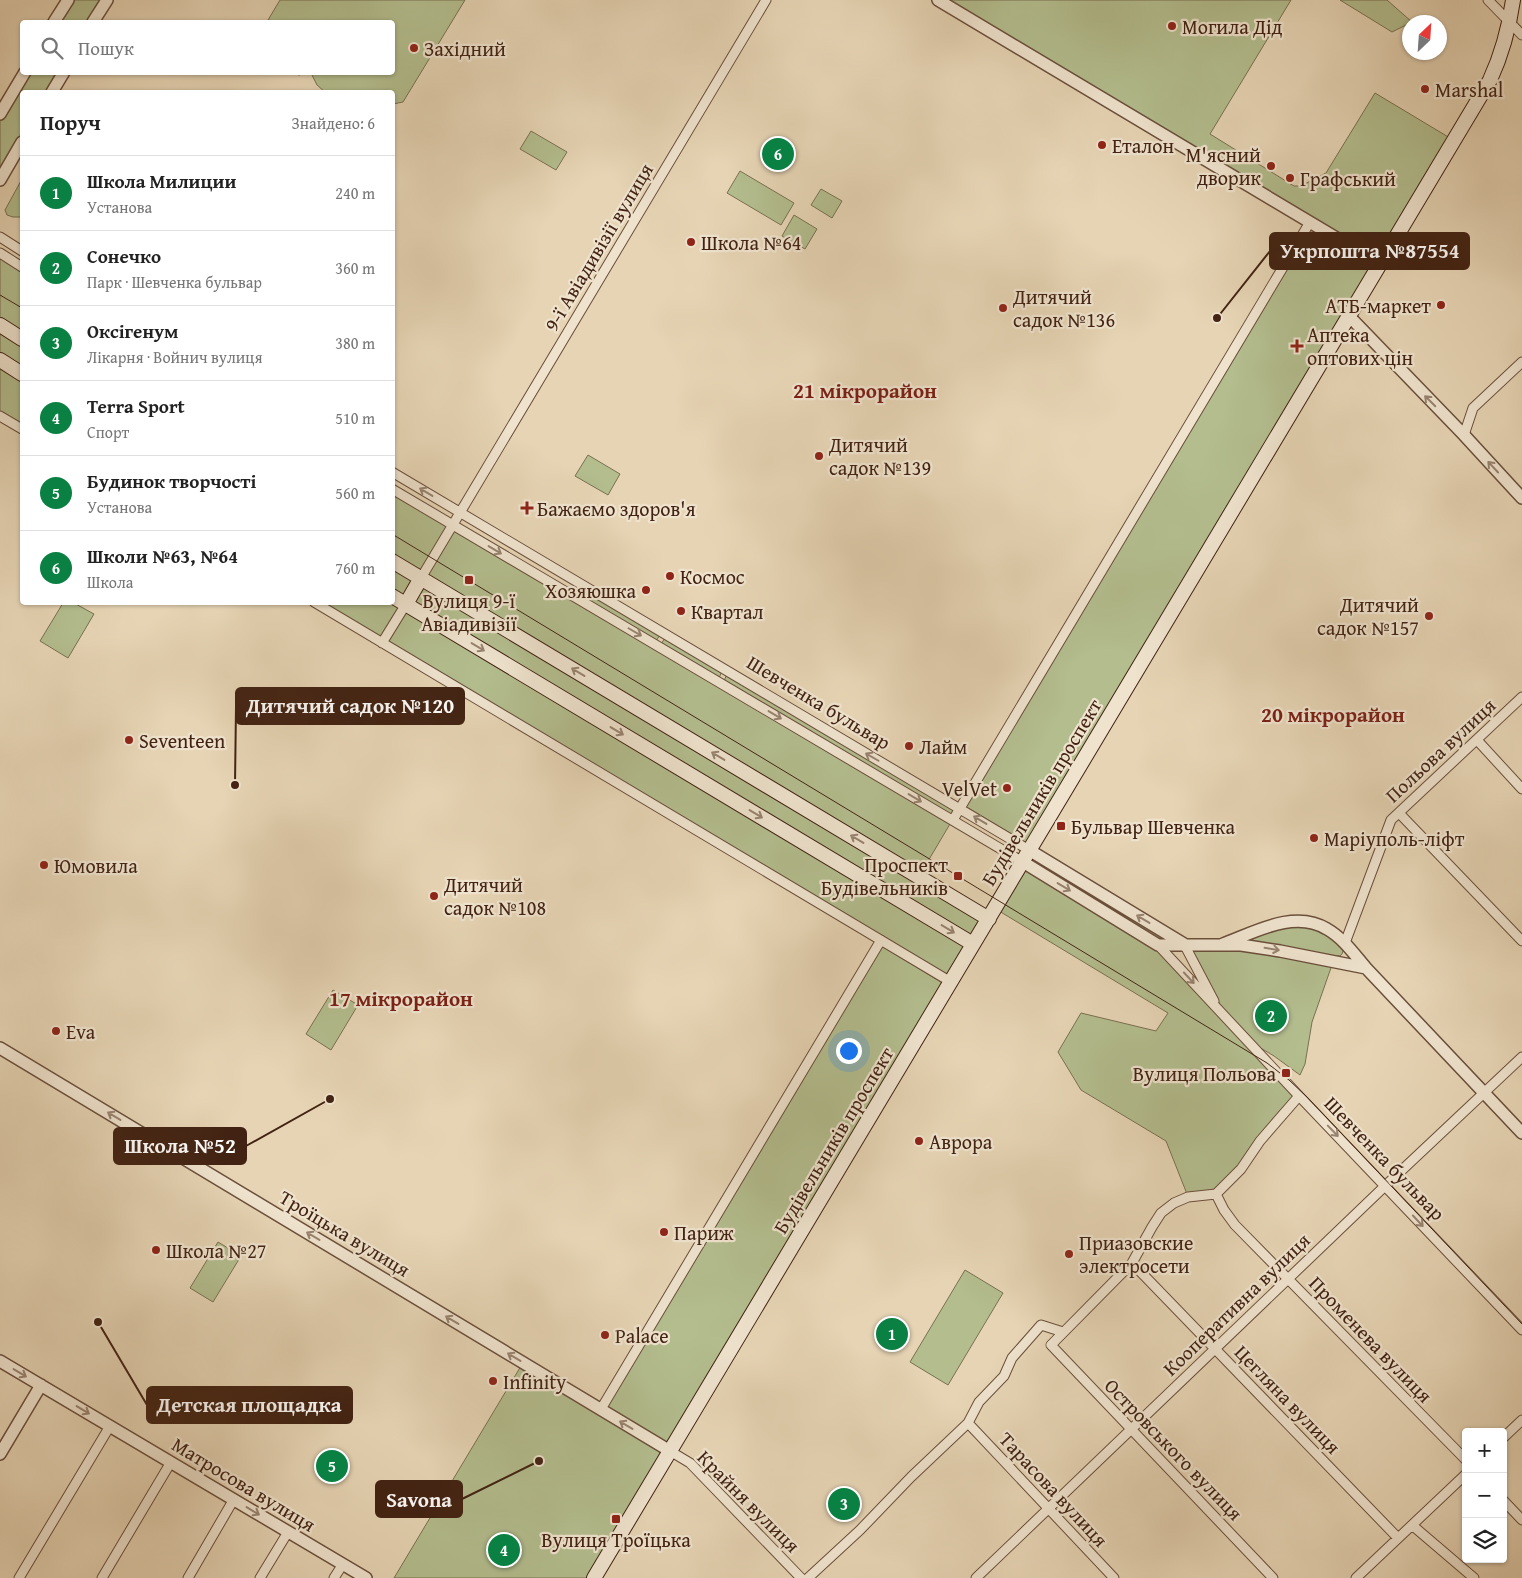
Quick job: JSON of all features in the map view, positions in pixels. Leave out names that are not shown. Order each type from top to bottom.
[{"type":"main road","name":"Будівельників проспект","points":[[594,1578],[1490,80],[1502,52],[1510,22],[1513,0]]},
{"type":"main road","points":[[0,325],[20,337]]},
{"type":"main road","points":[[0,360],[20,373]]},
{"type":"main road","points":[[395,562],[989,918]]},
{"type":"main road","points":[[406,604],[421,578]]},
{"type":"main road","points":[[395,598],[973,944]]},
{"type":"street","points":[[55,20],[68,0]]},
{"type":"street","points":[[95,20],[107,0]]},
{"type":"street","name":"9-ї Авіадивізії вулиця","points":[[421,578],[766,0]]},
{"type":"street","points":[[938,0],[1380,264]]},
{"type":"street","points":[[1488,0],[1522,35]]},
{"type":"street","points":[[0,114],[23,75]]},
{"type":"street","points":[[53,90],[62,75]]},
{"type":"street","points":[[0,180],[20,145]]},
{"type":"street","points":[[953,820],[1310,222]]},
{"type":"street","points":[[0,238],[20,250]]},
{"type":"street","points":[[0,253],[20,266]]},
{"type":"street","points":[[1349,316],[1522,498]]},
{"type":"street","points":[[1464,436],[1473,408],[1522,362]]},
{"type":"street","points":[[0,416],[20,428]]},
{"type":"street","name":"Шевченка бульвар","points":[[395,474],[960,808],[1026,856],[1158,945],[1522,1330]]},
{"type":"street","name":"Шевченка бульвар","points":[[395,490],[953,820],[1026,856],[1184,944],[1220,1012]]},
{"type":"street","points":[[582,601],[589,589]]},
{"type":"street","points":[[382,643],[406,604]]},
{"type":"street","points":[[319,605],[951,982]]},
{"type":"street","name":"Польова вулиця","points":[[1344,943],[1391,820],[1522,697]]},
{"type":"street","points":[[1477,740],[1522,790]]},
{"type":"street","points":[[1399,813],[1522,940]]},
{"type":"street","points":[[1223,944],[1294,920],[1306,920],[1328,929],[1344,943],[1522,1134]]},
{"type":"street","points":[[601,1409],[881,940]]},
{"type":"street","points":[[1158,945],[1241,945],[1366,968]]},
{"type":"street","name":"Троїцька вулиця","points":[[0,1048],[670,1451]]},
{"type":"street","name":"Кооперативна вулиця","points":[[976,1578],[1522,1057]]},
{"type":"street","points":[[808,1578],[860,1530],[911,1477],[968,1423],[979,1402],[1004,1376],[1012,1358],[1040,1325],[1063,1332],[1132,1263],[1152,1226],[1161,1214],[1174,1203],[1188,1197],[1216,1194],[1241,1169],[1260,1141],[1299,1096]]},
{"type":"street","name":"Променева вулиця","points":[[1216,1194],[1224,1210],[1235,1225],[1462,1456]]},
{"type":"street","name":"Цегляна вулиця","points":[[1132,1263],[1398,1538]]},
{"type":"street","name":"Островського вулиця","points":[[1063,1332],[1050,1345],[1273,1578]]},
{"type":"street","name":"Матросова вулиця","points":[[0,1361],[366,1578]]},
{"type":"street","points":[[0,1454],[41,1385]]},
{"type":"street","points":[[1507,1434],[1522,1420]]},
{"type":"street","name":"Тарасова вулиця","points":[[968,1423],[1114,1578]]},
{"type":"street","points":[[19,1578],[110,1426]]},
{"type":"street","name":"Крайня вулиця","points":[[670,1451],[690,1463],[801,1578]]},
{"type":"street","points":[[102,1578],[171,1462]]},
{"type":"street","points":[[1356,1578],[1462,1478]]},
{"type":"street","points":[[188,1578],[234,1500]]},
{"type":"street","points":[[1507,1504],[1522,1520]]},
{"type":"street","points":[[1412,1525],[1474,1578]]},
{"type":"street","points":[[260,1578],[288,1532]]},
{"type":"street","points":[[334,1578],[343,1564]]},
{"type":"green space","points":[[72,0],[103,0],[90,20],[60,20]]},
{"type":"green space","name":"Західний","points":[[280,0],[465,0],[403,102],[395,104],[395,90],[323,90],[317,85],[312,75],[395,75],[395,20],[268,20]]},
{"type":"green space","points":[[947,0],[1291,0],[1210,134],[1294,186],[1301,186],[1326,173],[1375,93],[1450,138],[1379,257]]},
{"type":"green space","points":[[1340,0],[1387,0],[1404,15],[1402,15],[1402,27],[1392,32]]},
{"type":"green space","points":[[28,75],[58,75],[48,90],[20,90],[20,137],[0,172],[0,121]]},
{"type":"green space","points":[[531,131],[567,152],[556,170],[520,149]]},
{"type":"green space","points":[[740,171],[794,203],[781,225],[727,193]]},
{"type":"green space","points":[[20,183],[20,217],[7,215],[5,210]]},
{"type":"green space","points":[[821,189],[842,201],[832,218],[811,205]]},
{"type":"green space","points":[[794,215],[817,229],[805,249],[782,236]]},
{"type":"green space","points":[[1311,228],[1374,266],[1028,844],[965,806]]},
{"type":"green space","points":[[0,258],[20,271],[20,333],[0,320]]},
{"type":"green space","points":[[0,330],[20,342],[20,368],[0,355]]},
{"type":"green space","points":[[0,365],[20,378],[20,423],[0,411]]},
{"type":"green space","points":[[588,455],[620,474],[608,495],[575,476]]},
{"type":"green space","points":[[395,494],[448,526],[420,572],[395,557]]},
{"type":"green space","points":[[454,530],[950,824],[921,873],[427,576]]},
{"type":"green space","points":[[395,567],[416,579],[405,598],[395,592]]},
{"type":"green space","points":[[422,583],[983,920],[972,939],[411,602]]},
{"type":"green space","points":[[590,593],[660,635],[656,641],[586,600]]},
{"type":"green space","points":[[395,604],[400,606],[381,637],[326,605]]},
{"type":"green space","points":[[62,605],[78,605],[94,614],[68,658],[40,641]]},
{"type":"green space","points":[[407,609],[967,946],[949,976],[388,641]]},
{"type":"green space","points":[[665,638],[722,671],[719,678],[661,644]]},
{"type":"green space","points":[[727,674],[956,810],[952,816],[724,681]]},
{"type":"green space","points":[[1050,866],[1162,934],[1158,941],[1046,873]]},
{"type":"green space","points":[[1025,868],[1155,948],[1295,1097],[1238,1167],[1215,1191],[1187,1194],[1166,1141],[1081,1090],[1058,1052],[1081,1013],[1156,1031],[1168,1013],[999,911]]},
{"type":"green space","points":[[1316,926],[1344,948],[1340,956],[1242,941],[1282,927]]},
{"type":"green space","points":[[882,946],[944,984],[669,1444],[607,1407]]},
{"type":"green space","points":[[1224,946],[1333,962],[1312,1022],[1305,1064],[1300,1075],[1254,1044],[1223,1010],[1189,947]]},
{"type":"green space","points":[[333,990],[358,1005],[331,1050],[306,1034]]},
{"type":"green space","points":[[218,1242],[241,1256],[213,1302],[190,1288]]},
{"type":"green space","points":[[965,1270],[1003,1293],[948,1385],[910,1362]]},
{"type":"green space","points":[[521,1366],[665,1452],[589,1578],[394,1578]]},
{"type":"tram line","points":[[0,295],[20,307]]},
{"type":"tram line","points":[[395,536],[1267,1063],[1307,1097],[1522,1324]]},
{"type":"place","name":"Могила Дiд","points":[[1172,26]]},
{"type":"place","name":"Західний","points":[[414,48]]},
{"type":"place","name":"Marshal","points":[[1425,89]]},
{"type":"place","name":"Еталон","points":[[1102,145]]},
{"type":"place","name":"Школи №63, №64","points":[[778,154]]},
{"type":"place","name":"М'ясний дворик","points":[[1271,166]]},
{"type":"place","name":"Графський","points":[[1290,178]]},
{"type":"place","name":"Школа №64","points":[[691,242]]},
{"type":"place","name":"АТБ-маркет","points":[[1441,305]]},
{"type":"place","name":"Дитячий садок №136","points":[[1003,308]]},
{"type":"place","name":"Укрпошта №87554","points":[[1217,318]]},
{"type":"place","name":"Аптека оптових цін","points":[[1297,346]]},
{"type":"place","name":"Дитячий садок №139","points":[[819,456]]},
{"type":"place","name":"Бажаємо здоров'я","points":[[527,508]]},
{"type":"place","name":"Космос","points":[[670,576]]},
{"type":"place","name":"Вулиця 9-ї Авіадивізії","points":[[469,580]]},
{"type":"place","name":"Хозяюшка","points":[[646,590]]},
{"type":"place","name":"Квартал","points":[[681,611]]},
{"type":"place","name":"Дитячий садок №157","points":[[1429,616]]},
{"type":"place","name":"Seventeen","points":[[129,740]]},
{"type":"place","name":"Лайм","points":[[909,746]]},
{"type":"place","name":"Дитячий садок №120","points":[[235,785]]},
{"type":"place","name":"VelVet","points":[[1007,788]]},
{"type":"place","name":"Бульвар Шевченка","points":[[1061,826]]},
{"type":"place","name":"Маріуполь-ліфт","points":[[1314,838]]},
{"type":"place","name":"Юмовила","points":[[44,865]]},
{"type":"place","name":"Проспект Будівельників","points":[[958,876]]},
{"type":"place","name":"Дитячий садок №108","points":[[434,896]]},
{"type":"place","name":"Сонечко","points":[[1271,1016]]},
{"type":"place","name":"Eva","points":[[56,1031]]},
{"type":"place","name":"Вулиця Польова","points":[[1286,1073]]},
{"type":"place","name":"Школа №52","points":[[330,1099]]},
{"type":"place","name":"Аврора","points":[[919,1141]]},
{"type":"place","name":"Париж","points":[[664,1232]]},
{"type":"place","name":"Школа №27","points":[[156,1250]]},
{"type":"place","name":"Приазовские электросети","points":[[1069,1254]]},
{"type":"place","name":"Детская площадка","points":[[98,1322]]},
{"type":"place","name":"Школа Милиции","points":[[892,1334]]},
{"type":"place","name":"Palace","points":[[605,1335]]},
{"type":"place","name":"Infinity","points":[[493,1381]]},
{"type":"place","name":"Savona","points":[[539,1461]]},
{"type":"place","name":"Будинок творчості","points":[[332,1466]]},
{"type":"place","name":"Оксігенум","points":[[844,1504]]},
{"type":"place","name":"Вулиця Троїцька","points":[[616,1519]]},
{"type":"place","name":"Terra Sport","points":[[504,1550]]},
{"type":"district","name":"21 мікрорайон","points":[[865,390]]},
{"type":"district","name":"20 мікрорайон","points":[[1333,714]]},
{"type":"district","name":"17 мікрорайон","points":[[401,998]]}]
